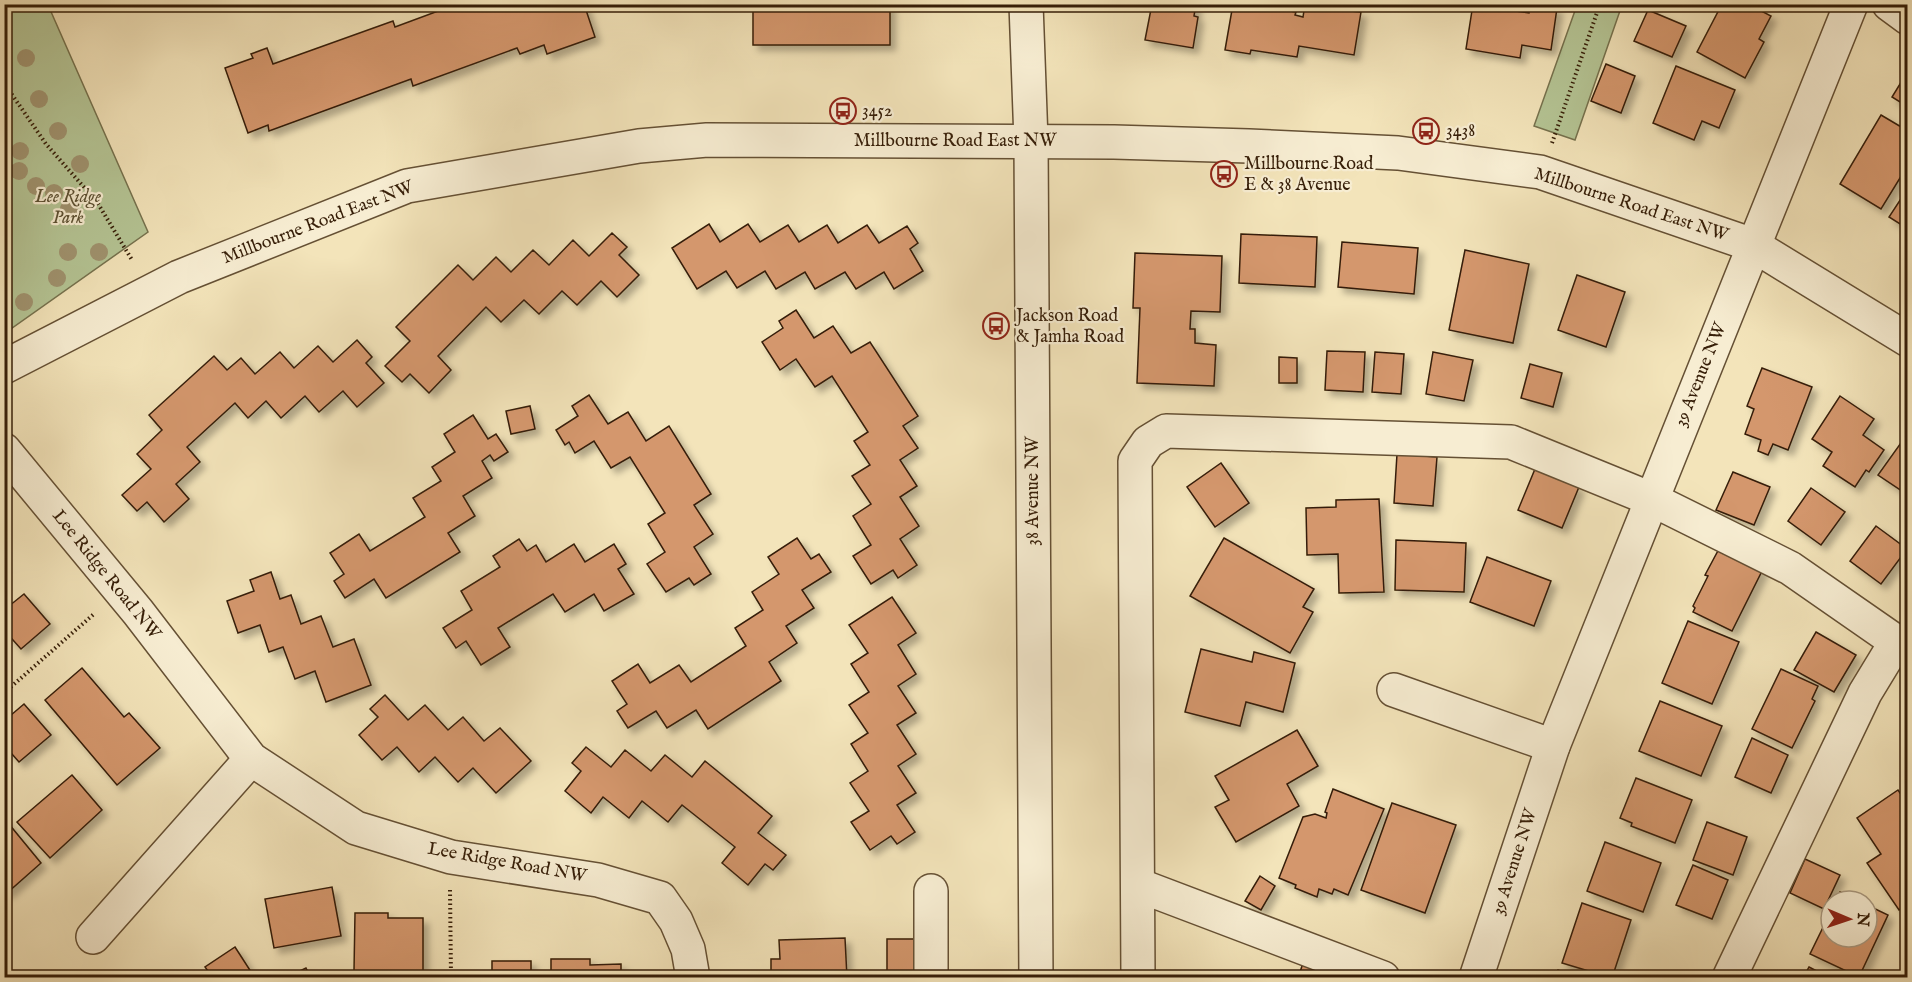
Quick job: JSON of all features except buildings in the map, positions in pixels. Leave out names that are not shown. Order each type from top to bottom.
[{"type":"street","name":"38 Avenue NW","points":[[1026,4],[1031,141],[1036,978]]},
{"type":"street","name":"39 Avenue NW","points":[[1476,978],[1553,746],[1851,4]]},
{"type":"street","points":[[1889,4],[1908,18]]},
{"type":"street","name":"Millbourne Road East NW","points":[[4,367],[179,277],[407,186],[639,146],[707,140],[1114,142],[1398,153],[1540,172],[1753,245],[1908,339]]},
{"type":"street","points":[[1138,978],[1135,461],[1148,442],[1166,431],[1511,442],[1651,499],[1790,568],[1902,646],[1865,693],[1728,978]]},
{"type":"street","name":"Lee Ridge Road NW","points":[[4,450],[138,612],[251,759],[356,828],[451,857],[598,880],[660,898],[676,921],[688,949],[693,978]]},
{"type":"street","points":[[1394,690],[1553,746]]},
{"type":"street","points":[[93,937],[251,759]]},
{"type":"street","points":[[1138,885],[1383,978]]},
{"type":"street","points":[[931,891],[931,978]]},
{"type":"path","points":[[1552,143],[1600,4]]},
{"type":"path","points":[[4,83],[46,144],[97,202],[132,260]]},
{"type":"path","points":[[4,693],[95,613]]},
{"type":"path","points":[[450,884],[451,978]]},
{"type":"green space","name":"Lee Ridge Park","points":[[5,4],[48,5],[148,232],[5,333]]},
{"type":"green space","points":[[1577,5],[1622,5],[1575,140],[1534,126]]},
{"type":"place","name":"3452","points":[[843,111]]},
{"type":"place","name":"3438","points":[[1426,131]]},
{"type":"place","name":"Millbourne Road E & 38 Avenue","points":[[1224,174]]},
{"type":"place","name":"Jackson Road & Jamha Road","points":[[996,326]]}]
